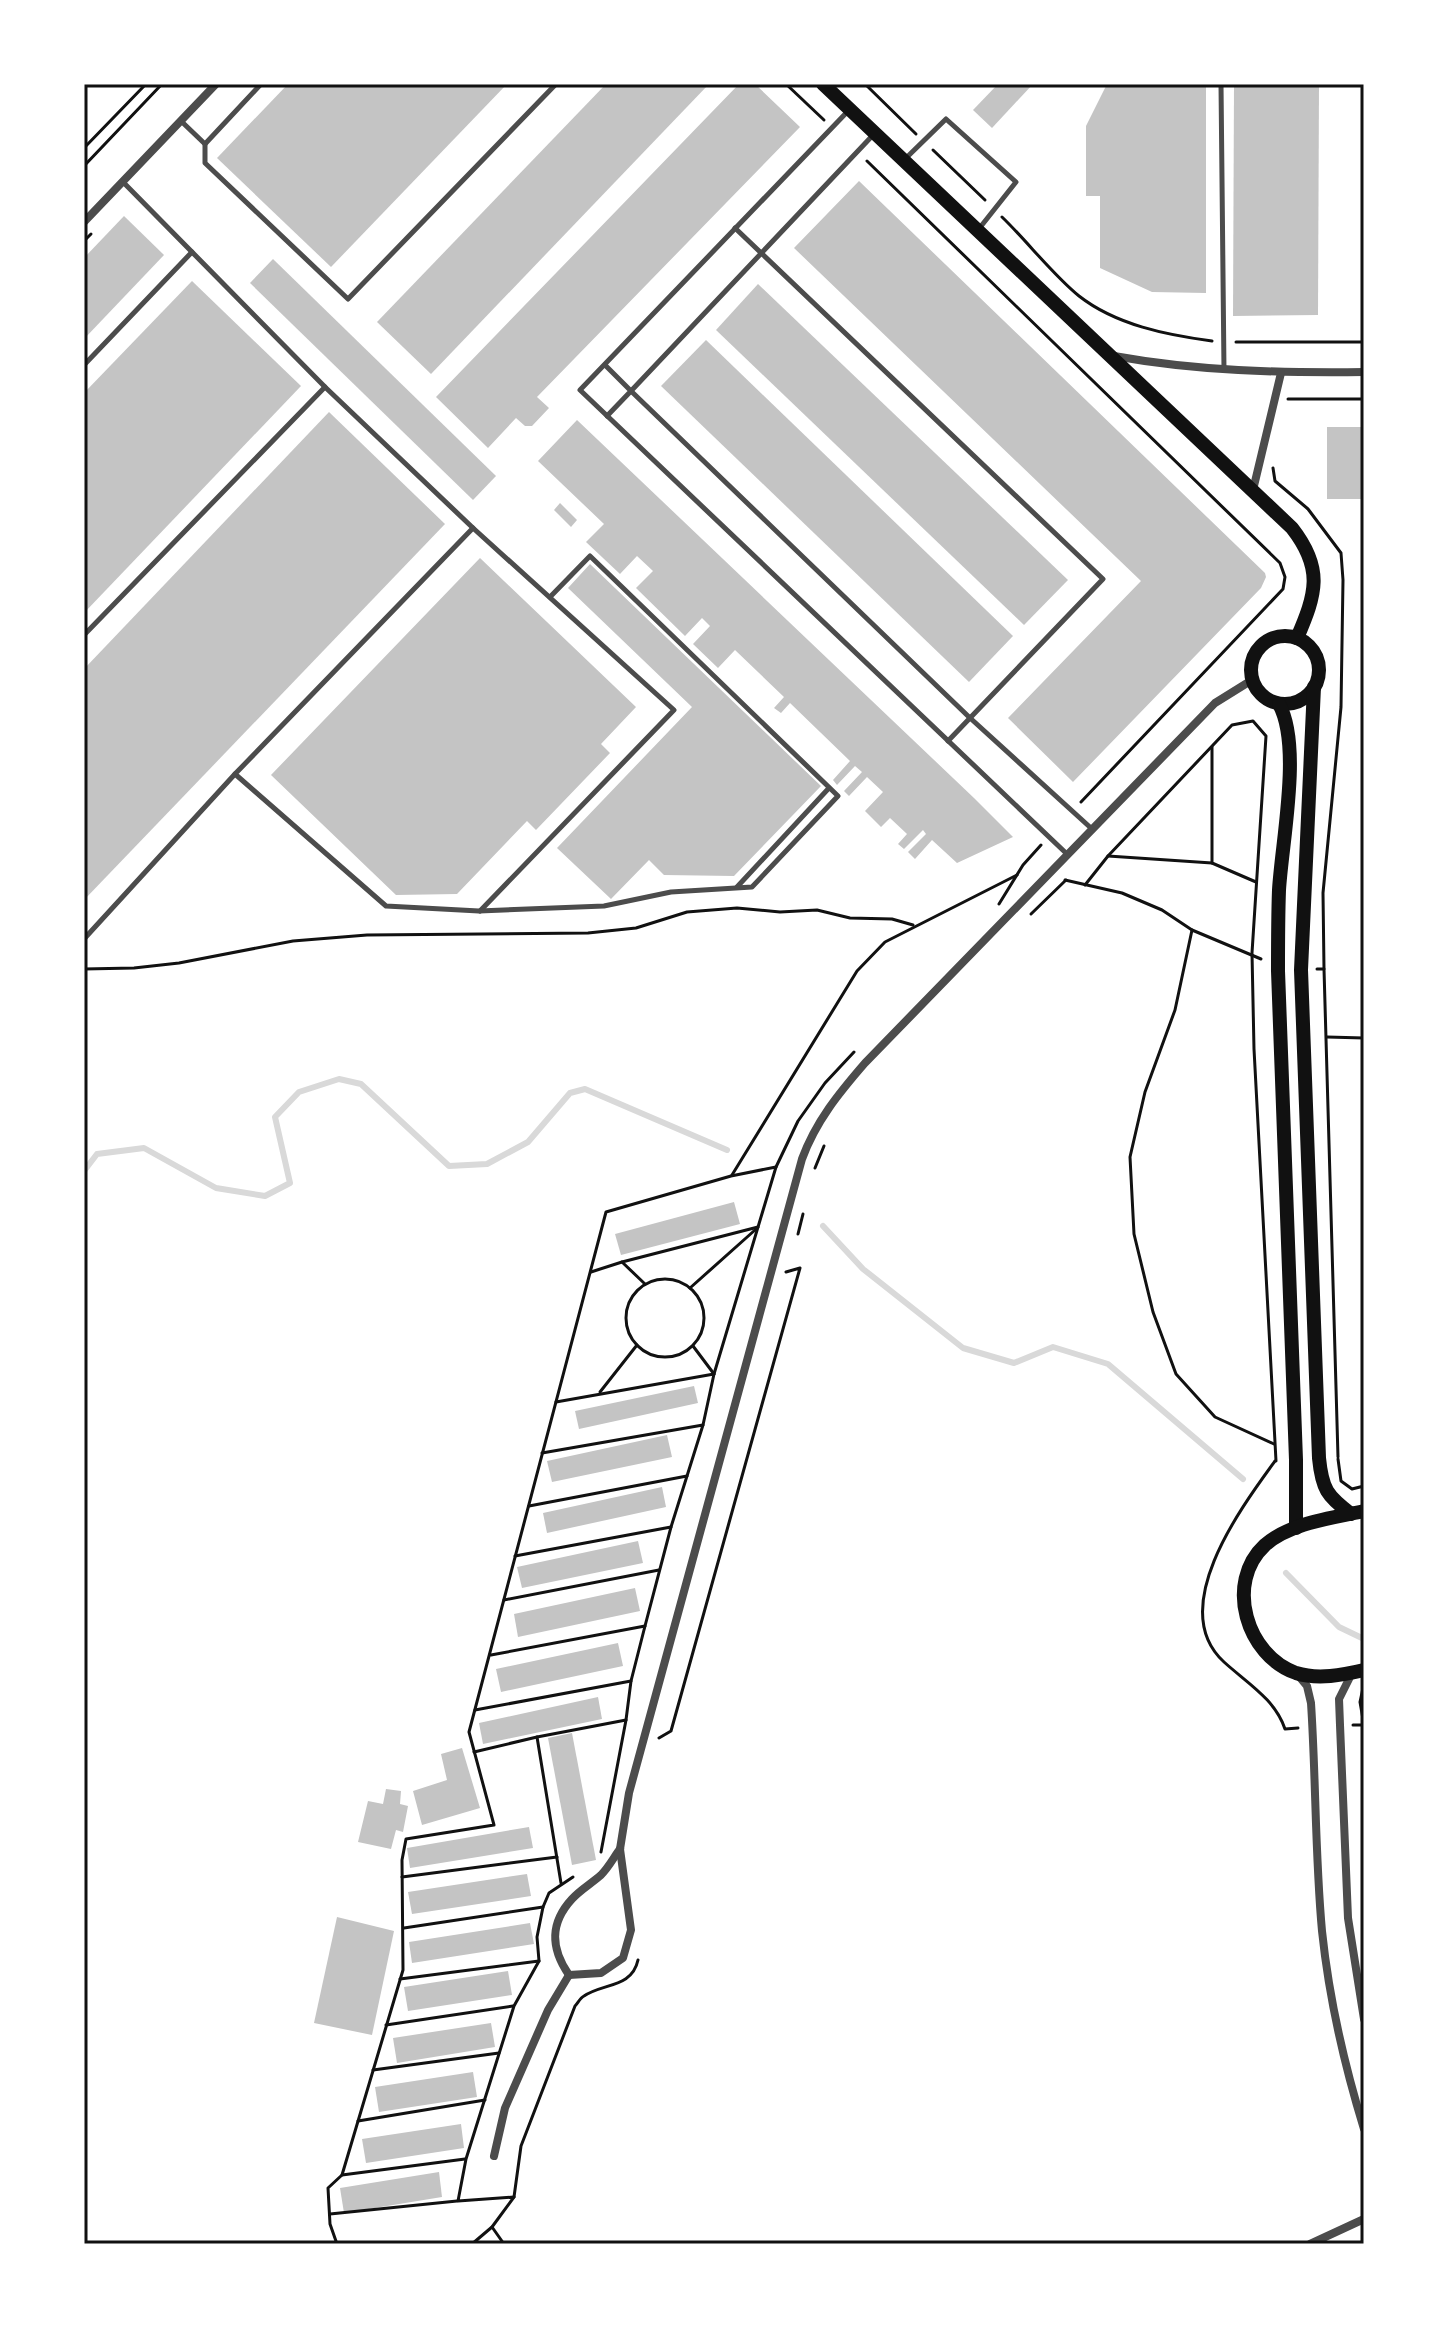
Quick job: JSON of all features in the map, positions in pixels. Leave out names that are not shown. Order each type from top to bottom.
[{"type":"main road","points":[[823,84],[1292,528],[1312,559],[1315,579],[1312,603],[1297,638]]},
{"type":"main road","points":[[1314,687],[1301,700],[1279,704],[1267,700],[1252,680],[1251,665],[1257,651],[1268,641],[1282,636],[1297,638],[1315,654],[1318,676],[1314,687],[1301,970],[1319,1458],[1321,1481],[1326,1492],[1358,1512]]},
{"type":"main road","points":[[1279,704],[1290,731],[1279,891],[1278,971],[1296,1528]]},
{"type":"main road","points":[[1358,1512],[1296,1528],[1263,1547],[1248,1575],[1244,1606],[1252,1633],[1272,1660],[1297,1673],[1314,1676],[1358,1672]]},
{"type":"street","points":[[84,222],[216,84]]},
{"type":"street","points":[[1109,355],[1224,371],[1364,372]]},
{"type":"street","points":[[1253,490],[1281,373]]},
{"type":"street","points":[[569,1975],[601,1973],[623,1958],[631,1930],[620,1849],[629,1793],[812,1131],[833,1100],[865,1063],[1215,703],[1252,680]]},
{"type":"street","points":[[1358,1672],[1339,1699],[1348,1918],[1364,2019]]},
{"type":"street","points":[[1297,1673],[1307,1686],[1313,1727],[1322,1930],[1334,2010],[1364,2129]]},
{"type":"street","points":[[569,1975],[558,1959],[554,1937],[560,1917],[572,1899],[603,1873],[620,1849]]},
{"type":"street","points":[[494,2156],[505,2108],[548,2010],[569,1975]]},
{"type":"street","points":[[1310,2244],[1364,2219]]},
{"type":"lane","points":[[261,84],[205,144],[205,163],[348,299],[556,84]]},
{"type":"lane","points":[[1221,84],[1224,371]]},
{"type":"lane","points":[[850,109],[580,390],[1068,855]]},
{"type":"lane","points":[[904,160],[946,119],[1016,182],[978,231]]},
{"type":"lane","points":[[181,121],[205,144]]},
{"type":"lane","points":[[607,416],[875,133]]},
{"type":"lane","points":[[123,182],[325,387],[473,528],[674,710],[479,911]]},
{"type":"lane","points":[[735,228],[1103,579],[948,741]]},
{"type":"lane","points":[[84,365],[192,252]]},
{"type":"lane","points":[[605,365],[969,717],[1093,829]]},
{"type":"lane","points":[[84,635],[325,387]]},
{"type":"lane","points":[[84,939],[235,774],[473,528]]},
{"type":"lane","points":[[235,774],[386,906],[479,911],[604,906],[671,892],[752,887],[838,796],[590,556],[550,597]]},
{"type":"lane","points":[[736,888],[829,788]]},
{"type":"path","points":[[84,148],[146,84]]},
{"type":"path","points":[[84,166],[162,84]]},
{"type":"path","points":[[786,84],[832,128]]},
{"type":"path","points":[[865,84],[995,209],[1080,297],[1127,322],[1179,336],[1223,342],[1364,342]]},
{"type":"path","points":[[858,152],[1280,563],[1285,577],[1283,589],[1072,811]]},
{"type":"path","points":[[1288,399],[1364,399]]},
{"type":"path","points":[[1276,456],[1275,481],[1308,509],[1341,553],[1341,707],[1323,893],[1324,969]]},
{"type":"path","points":[[1085,885],[1108,856],[1232,725],[1253,721],[1266,736],[1252,953],[1254,1049],[1276,1461],[1241,1510],[1216,1554],[1202,1607],[1205,1638],[1221,1660],[1260,1693],[1280,1715],[1285,1729],[1313,1727]]},
{"type":"path","points":[[1212,746],[1212,863]]},
{"type":"path","points":[[731,1176],[857,971],[885,942],[913,925],[1017,875],[1048,837]]},
{"type":"path","points":[[1108,856],[1212,863],[1256,882]]},
{"type":"path","points":[[1048,877],[1122,893],[1162,910],[1192,930],[1252,953],[1278,971]]},
{"type":"path","points":[[1023,922],[1066,880]]},
{"type":"path","points":[[84,969],[179,963],[293,941],[367,935],[588,933],[636,928],[687,912],[737,908],[780,912],[817,910],[850,918],[892,919],[913,925]]},
{"type":"path","points":[[1192,930],[1175,1010],[1145,1092],[1130,1157],[1134,1234],[1153,1312],[1176,1374],[1215,1417],[1274,1444]]},
{"type":"path","points":[[1364,1038],[1327,1037],[1338,1457],[1341,1481],[1352,1489],[1364,1486]]},
{"type":"path","points":[[813,1174],[825,1145]]},
{"type":"path","points":[[337,2244],[328,2188],[342,2175],[403,1970],[402,1860],[406,1839],[494,1825],[469,1732],[606,1212],[731,1176],[776,1167]]},
{"type":"path","points":[[797,1235],[804,1211]]},
{"type":"path","points":[[590,1272],[758,1227],[690,1288]]},
{"type":"path","points":[[654,1741],[671,1731],[800,1268],[786,1272],[790,1260]]},
{"type":"path","points":[[622,1262],[646,1284]]},
{"type":"path","points":[[669,1279],[690,1288],[703,1310],[704,1323],[693,1346],[671,1357],[658,1357],[637,1345],[630,1335],[627,1312],[637,1292],[646,1284],[669,1279]]},
{"type":"path","points":[[599,1393],[637,1345]]},
{"type":"path","points":[[598,1863],[631,1681],[671,1527],[703,1425],[714,1374],[693,1346]]},
{"type":"path","points":[[556,1402],[714,1374]]},
{"type":"path","points":[[542,1453],[703,1425]]},
{"type":"path","points":[[1319,1458],[1338,1457]]},
{"type":"path","points":[[1276,1461],[1296,1460]]},
{"type":"path","points":[[528,1506],[687,1476]]},
{"type":"path","points":[[515,1556],[671,1527]]},
{"type":"path","points":[[504,1600],[659,1570]]},
{"type":"path","points":[[489,1655],[645,1626]]},
{"type":"path","points":[[475,1710],[631,1681]]},
{"type":"path","points":[[1340,1725],[1364,1725],[1364,1687]]},
{"type":"path","points":[[474,1752],[626,1720]]},
{"type":"path","points":[[537,1737],[561,1884]]},
{"type":"path","points":[[402,1877],[557,1857]]},
{"type":"path","points":[[386,2025],[514,2006],[539,1961],[537,1937],[549,1893],[574,1877]]},
{"type":"path","points":[[402,1928],[543,1907]]},
{"type":"path","points":[[514,2197],[521,2146],[575,2006],[583,1996],[623,1982],[637,1967],[639,1955]]},
{"type":"path","points":[[400,1979],[539,1961]]},
{"type":"path","points":[[373,2070],[499,2053]]},
{"type":"path","points":[[358,2121],[487,2100]]},
{"type":"path","points":[[342,2175],[466,2159]]},
{"type":"path","points":[[330,2214],[458,2201]]},
{"type":"path","points":[[492,2227],[504,2244]]},
{"type":"building","points":[[288,84],[507,84],[331,267],[217,158]]},
{"type":"building","points":[[606,84],[709,84],[431,374],[377,322]]},
{"type":"building","points":[[739,84],[755,84],[800,127],[537,397],[549,408],[532,426],[525,426],[516,418],[488,448],[436,397]]},
{"type":"building","points":[[998,84],[1033,84],[992,128],[973,110]]},
{"type":"building","points":[[1107,84],[1206,84],[1206,293],[1152,292],[1100,268],[1100,196],[1086,196],[1086,126]]},
{"type":"building","points":[[1234,84],[1319,84],[1318,315],[1233,316]]},
{"type":"building","points":[[859,181],[1265,573],[1261,588],[1073,782],[1008,718],[1141,581],[794,248]]},
{"type":"building","points":[[124,216],[164,255],[84,339],[84,258]]},
{"type":"building","points":[[273,259],[496,476],[473,500],[250,283]]},
{"type":"building","points":[[192,281],[301,386],[84,613],[84,393]]},
{"type":"building","points":[[758,284],[1068,580],[1024,625],[716,330]]},
{"type":"building","points":[[706,340],[1013,636],[969,682],[661,386]]},
{"type":"building","points":[[329,412],[445,524],[84,900],[84,669]]},
{"type":"building","points":[[577,420],[1013,837],[957,863],[932,840],[915,859],[908,852],[926,834],[923,830],[904,849],[898,844],[907,834],[890,818],[881,827],[865,811],[883,792],[867,777],[849,796],[844,791],[862,772],[855,766],[837,785],[833,780],[850,761],[790,703],[781,713],[774,708],[784,697],[735,650],[718,668],[693,644],[710,626],[702,618],[685,636],[636,588],[653,571],[637,556],[620,574],[586,542],[604,524],[538,461]]},
{"type":"building","points":[[1327,427],[1364,427],[1364,499],[1327,499]]},
{"type":"building","points":[[560,503],[577,520],[571,527],[554,510]]},
{"type":"building","points":[[480,558],[636,707],[601,744],[610,753],[536,830],[527,821],[457,894],[396,895],[271,775]]},
{"type":"building","points":[[590,564],[821,786],[734,876],[664,875],[649,860],[611,899],[557,848],[692,707],[568,588]]},
{"type":"building","points":[[734,1202],[740,1224],[621,1255],[615,1234]]},
{"type":"building","points":[[694,1386],[698,1403],[579,1429],[575,1411]]},
{"type":"building","points":[[667,1435],[672,1457],[552,1482],[547,1461]]},
{"type":"building","points":[[662,1487],[666,1507],[547,1533],[543,1513]]},
{"type":"building","points":[[638,1541],[643,1563],[522,1588],[517,1567]]},
{"type":"building","points":[[635,1588],[640,1611],[518,1637],[514,1614]]},
{"type":"building","points":[[618,1643],[623,1666],[501,1692],[496,1669]]},
{"type":"building","points":[[598,1697],[602,1719],[483,1744],[479,1723]]},
{"type":"building","points":[[572,1733],[596,1860],[572,1865],[548,1738]]},
{"type":"building","points":[[462,1748],[480,1808],[422,1825],[413,1791],[447,1780],[441,1754]]},
{"type":"building","points":[[386,1789],[401,1791],[400,1804],[408,1806],[403,1832],[396,1830],[391,1849],[358,1842],[368,1801],[383,1804]]},
{"type":"building","points":[[529,1827],[533,1848],[410,1868],[407,1848]]},
{"type":"building","points":[[527,1874],[531,1896],[412,1914],[408,1892]]},
{"type":"building","points":[[337,1917],[394,1931],[372,2035],[314,2023]]},
{"type":"building","points":[[530,1923],[534,1944],[412,1963],[409,1942]]},
{"type":"building","points":[[508,1971],[512,1995],[408,2011],[404,1987]]},
{"type":"building","points":[[491,2023],[495,2047],[397,2063],[393,2038]]},
{"type":"building","points":[[473,2072],[477,2097],[379,2112],[375,2087]]},
{"type":"building","points":[[461,2124],[464,2148],[366,2163],[362,2139]]},
{"type":"building","points":[[439,2172],[442,2197],[344,2213],[340,2188]]},
{"type":"waterway","points":[[84,1171],[97,1154],[144,1148],[216,1188],[265,1196],[290,1183],[275,1117],[299,1092],[339,1079],[361,1084],[449,1166],[487,1164],[528,1142],[570,1093],[585,1089],[727,1150]]},
{"type":"waterway","points":[[823,1226],[863,1269],[963,1348],[1014,1363],[1053,1347],[1108,1364],[1243,1479]]},
{"type":"waterway","points":[[1286,1573],[1339,1627],[1364,1639]]}]
